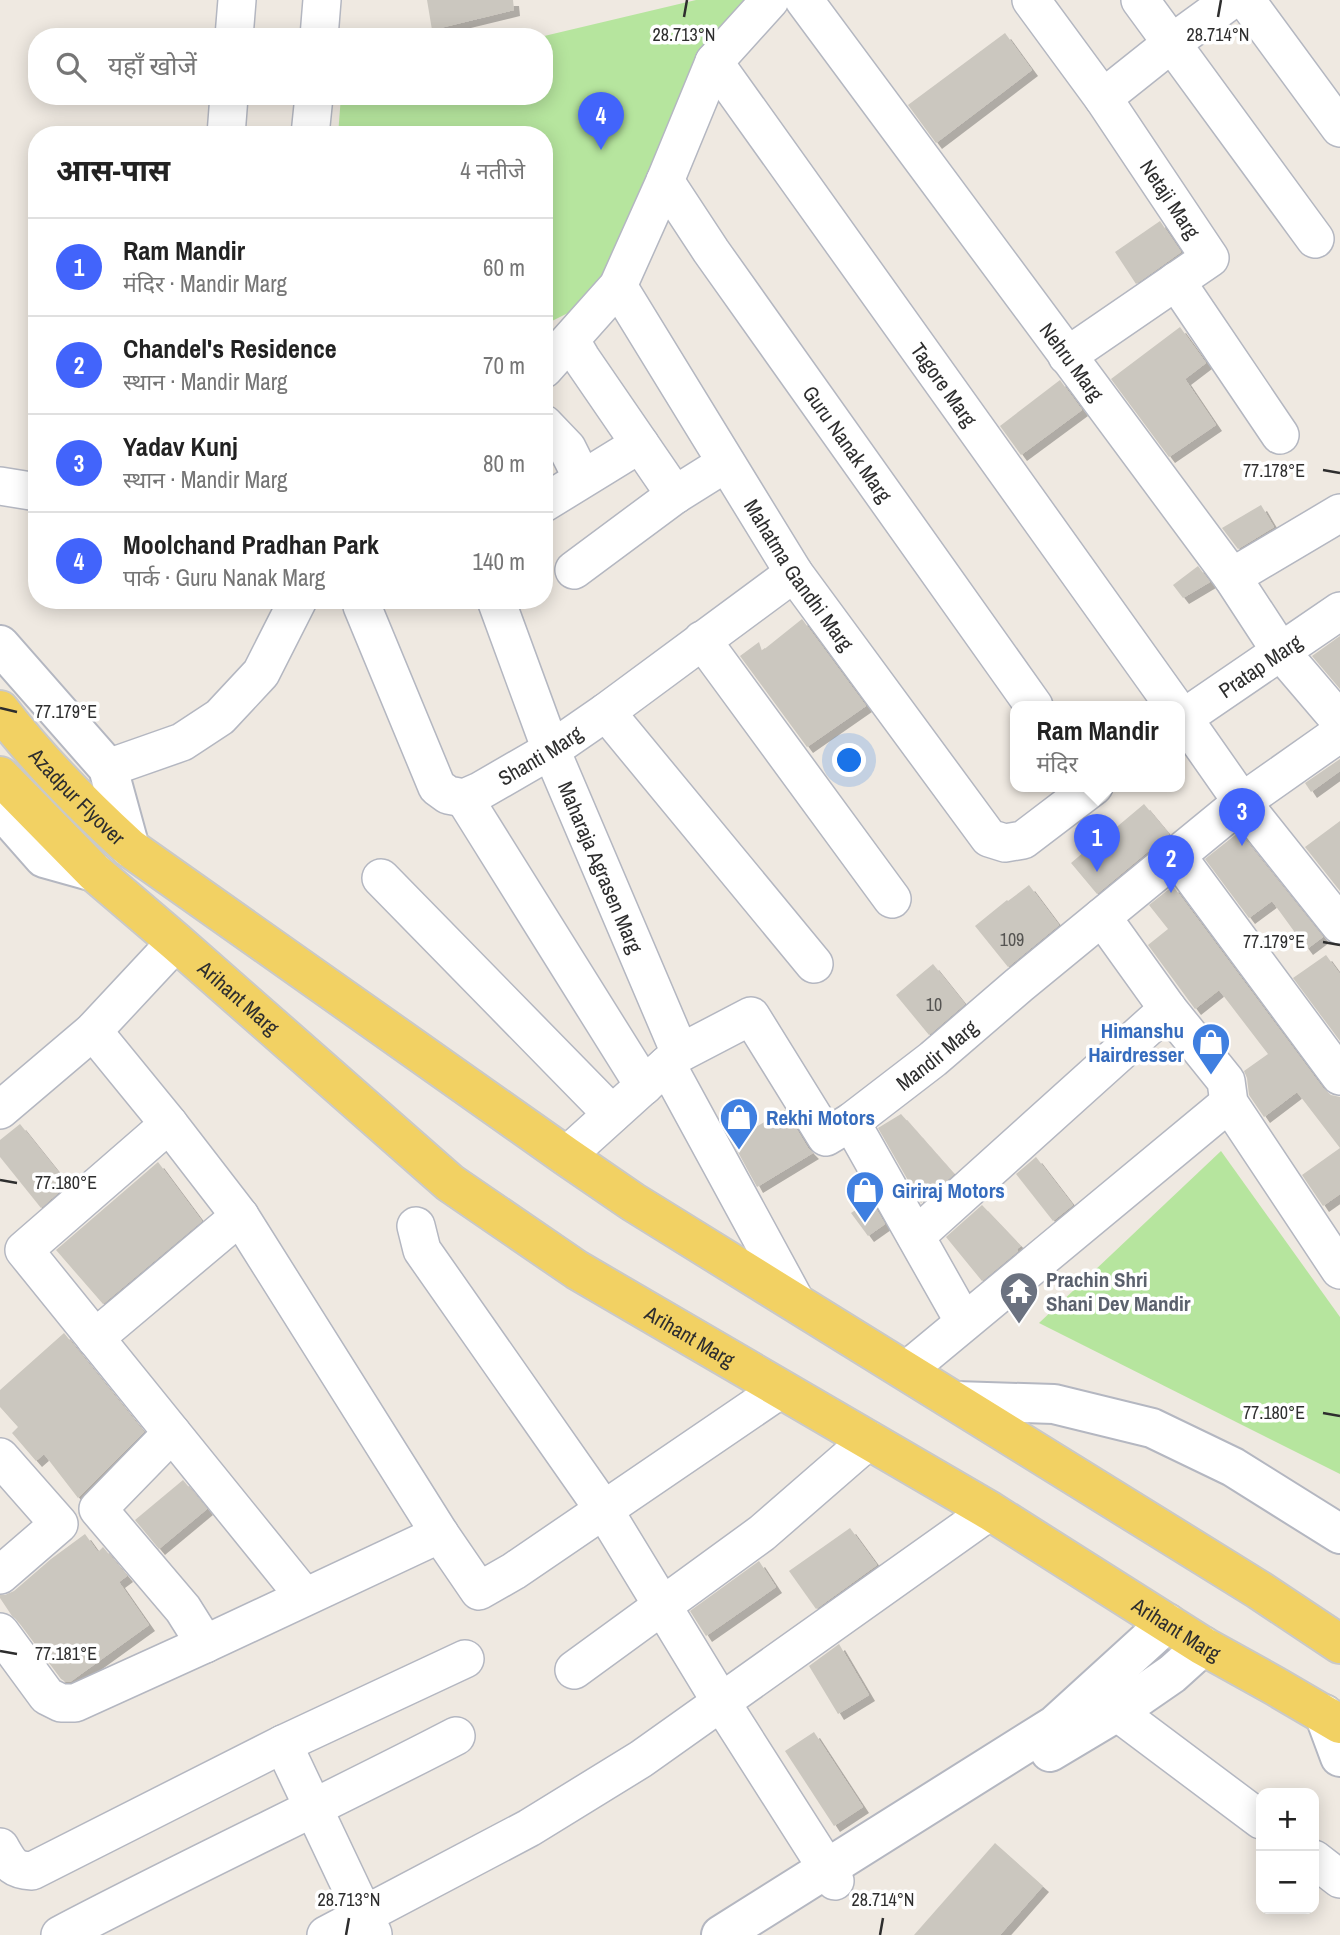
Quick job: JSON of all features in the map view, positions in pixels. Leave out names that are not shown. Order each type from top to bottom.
[{"type":"main road","name":"Azadpur Flyover","points":[[0,710],[27,746],[76,798],[130,848]]},
{"type":"main road","name":"Azadpur Flyover","points":[[0,776],[94,872]]},
{"type":"main road","points":[[130,848],[632,1202],[1259,1590],[1340,1644]]},
{"type":"main road","name":"Arihant Marg","points":[[94,872],[450,1183],[577,1270],[990,1511],[1203,1646],[1332,1719]]},
{"type":"street","points":[[235,28],[237,0]]},
{"type":"street","points":[[319,28],[322,0]]},
{"type":"street","points":[[553,360],[618,286],[666,181],[714,62],[770,0]]},
{"type":"street","name":"Nehru Marg","points":[[804,0],[1232,578],[1281,652],[1340,721]]},
{"type":"street","name":"Netaji Marg","points":[[1031,0],[1103,98],[1210,258],[1067,356]]},
{"type":"street","points":[[1140,0],[1315,239]]},
{"type":"street","points":[[1103,98],[1231,0]]},
{"type":"street","points":[[1246,0],[1340,128]]},
{"type":"street","name":"Tagore Marg","points":[[714,62],[1170,701]]},
{"type":"street","points":[[227,126],[228,105]]},
{"type":"street","points":[[311,126],[313,105]]},
{"type":"street","name":"Guru Nanak Marg","points":[[666,181],[711,251],[1030,701]]},
{"type":"street","points":[[1176,281],[1280,435]]},
{"type":"street","name":"Mahatma Gandhi Marg","points":[[618,286],[794,573],[989,838],[1005,843],[1023,840],[1085,792]]},
{"type":"street","points":[[571,341],[675,495]]},
{"type":"street","points":[[553,433],[567,448],[582,478]]},
{"type":"street","points":[[553,497],[640,444]]},
{"type":"street","points":[[574,570],[675,495],[726,463]]},
{"type":"street","points":[[0,486],[28,491]]},
{"type":"street","points":[[1232,578],[1340,513]]},
{"type":"street","name":"Shanti Marg","points":[[464,798],[551,750],[794,573]]},
{"type":"street","points":[[108,768],[181,742],[220,717],[261,673],[293,609]]},
{"type":"street","points":[[363,609],[437,787],[448,796],[464,798],[664,1068],[796,1302]]},
{"type":"street","name":"Maharaja Agrasen Marg","points":[[499,609],[664,1068]]},
{"type":"street","name":"Pratap Marg","points":[[1185,710],[1281,652],[1340,611]]},
{"type":"street","points":[[702,640],[892,899]]},
{"type":"street","points":[[0,645],[108,768],[130,848]]},
{"type":"street","points":[[606,712],[814,964]]},
{"type":"street","name":"Tagore Marg","points":[[1185,722],[1242,802],[1340,925]]},
{"type":"street","name":"Mandir Marg","points":[[566,1156],[664,1068],[751,1016],[826,1138],[933,1059],[1242,802],[1340,733]]},
{"type":"street","points":[[0,808],[44,858],[94,872]]},
{"type":"street","points":[[1177,856],[1340,1076]]},
{"type":"street","points":[[381,877],[612,1114]]},
{"type":"street","points":[[1102,917],[1168,1009],[1227,1081],[1229,1103],[1340,1270]]},
{"type":"street","points":[[0,1110],[93,1031],[176,942]]},
{"type":"street","points":[[916,1236],[1168,1009]]},
{"type":"street","points":[[93,1031],[240,1216],[440,1534],[479,1591],[514,1571],[781,1389]]},
{"type":"street","points":[[906,1370],[1229,1103]]},
{"type":"street","points":[[851,1122],[964,1322]]},
{"type":"street","points":[[169,1124],[23,1250],[304,1596]]},
{"type":"street","points":[[95,1338],[240,1216]]},
{"type":"street","points":[[415,1226],[422,1250],[604,1510],[830,1875]]},
{"type":"street","points":[[956,1401],[1054,1404],[1153,1428],[1233,1467],[1340,1534]]},
{"type":"street","points":[[172,1433],[98,1509],[183,1609],[205,1644]]},
{"type":"street","points":[[573,1670],[762,1533],[869,1440]]},
{"type":"street","points":[[0,1457],[59,1524],[0,1575]]},
{"type":"street","points":[[326,1935],[369,1924],[641,1759],[990,1511]]},
{"type":"street","points":[[0,1632],[47,1696],[61,1703],[75,1703],[440,1534]]},
{"type":"street","points":[[751,1935],[830,1875],[1055,1725],[1167,1623]]},
{"type":"street","points":[[721,1935],[1117,1712],[1172,1674],[1203,1646]]},
{"type":"street","points":[[0,1847],[9,1864],[20,1871],[32,1871],[284,1744],[465,1659]]},
{"type":"street","points":[[1117,1712],[1256,1816]]},
{"type":"street","points":[[1332,1719],[1340,1757]]},
{"type":"street","points":[[60,1935],[456,1736]]},
{"type":"street","points":[[284,1744],[369,1924]]},
{"type":"street","points":[[1319,1863],[1340,1879]]},
{"type":"green space","points":[[696,0],[749,0],[703,53],[685,85],[592,301],[553,320],[553,126],[339,126],[340,105],[553,105],[553,34]]},
{"type":"green space","points":[[1221,1151],[1340,1317],[1340,1474],[1039,1323]]},
{"type":"building","points":[[427,0],[513,0],[514,10],[432,28]]},
{"type":"building","points":[[1005,33],[1032,70],[936,143],[908,105]]},
{"type":"building","points":[[1160,221],[1181,252],[1136,284],[1115,252]]},
{"type":"building","points":[[1180,327],[1206,363],[1185,379],[1216,425],[1169,457],[1111,379]]},
{"type":"building","points":[[1060,380],[1082,410],[1021,455],[1000,426]]},
{"type":"building","points":[[1261,505],[1274,527],[1238,549],[1222,528]]},
{"type":"building","points":[[1198,566],[1210,582],[1183,598],[1173,585]]},
{"type":"building","points":[[802,619],[866,706],[807,747],[740,656],[759,642],[762,651]]},
{"type":"building","points":[[1340,636],[1340,689],[1312,656]]},
{"type":"building","points":[[1340,759],[1340,771],[1311,792],[1305,783]]},
{"type":"building","points":[[1144,804],[1169,834],[1097,894],[1071,863]]},
{"type":"building","points":[[1340,821],[1340,891],[1305,847]]},
{"type":"building","points":[[1239,832],[1323,937],[1307,949],[1272,901],[1249,918],[1205,859]]},
{"type":"building","points":[[1029,885],[1059,925],[1008,967],[975,926]]},
{"type":"building","points":[[1173,886],[1323,1088],[1331,1095],[1340,1097],[1340,1148],[1297,1092],[1264,1117],[1249,1095],[1244,1071],[1268,1054],[1219,990],[1195,1009],[1148,945],[1168,929],[1149,905]]},
{"type":"building","points":[[1326,955],[1340,974],[1340,1041],[1293,978]]},
{"type":"building","points":[[933,964],[965,1004],[929,1035],[896,995]]},
{"type":"building","points":[[785,1110],[813,1153],[757,1187],[732,1141]]},
{"type":"building","points":[[901,1114],[954,1174],[921,1203],[878,1128]]},
{"type":"building","points":[[20,1124],[68,1184],[41,1208],[0,1157],[0,1140]]},
{"type":"building","points":[[1340,1148],[1340,1194],[1323,1206],[1302,1175]]},
{"type":"building","points":[[1036,1157],[1073,1205],[1053,1221],[1016,1174]]},
{"type":"building","points":[[158,1162],[202,1221],[103,1304],[56,1250]]},
{"type":"building","points":[[871,1200],[885,1224],[868,1236],[851,1213]]},
{"type":"building","points":[[982,1205],[1021,1246],[982,1281],[946,1237]]},
{"type":"building","points":[[64,1333],[144,1432],[78,1498],[44,1454],[36,1461],[12,1433],[18,1427],[0,1407],[0,1390]]},
{"type":"building","points":[[183,1480],[207,1509],[159,1549],[135,1520]]},
{"type":"building","points":[[850,1528],[877,1565],[816,1609],[789,1571]]},
{"type":"building","points":[[85,1534],[98,1552],[103,1547],[127,1576],[119,1582],[149,1625],[70,1682],[66,1682],[12,1616],[0,1595],[14,1591]]},
{"type":"building","points":[[759,1561],[776,1587],[706,1636],[690,1611]]},
{"type":"building","points":[[839,1644],[869,1695],[838,1714],[809,1666]]},
{"type":"building","points":[[814,1732],[863,1807],[834,1826],[785,1751]]},
{"type":"building","points":[[995,1843],[1043,1886],[1000,1935],[914,1935]]},
{"type":"place","name":"Moolchand Pradhan Park","points":[[601,150]]},
{"type":"place","name":"Yadav Kunj","points":[[1242,846]]},
{"type":"place","name":"Ram Mandir","points":[[1097,872]]},
{"type":"place","name":"Chandel's Residence","points":[[1171,893]]},
{"type":"place","name":"Himanshu Hairdresser","points":[[1211,1076]]},
{"type":"place","name":"Rekhi Motors","points":[[739,1151]]},
{"type":"place","name":"Giriraj Motors","points":[[865,1224]]},
{"type":"place","name":"Prachin Shri Shani Dev Mandir","points":[[1019,1325]]}]
